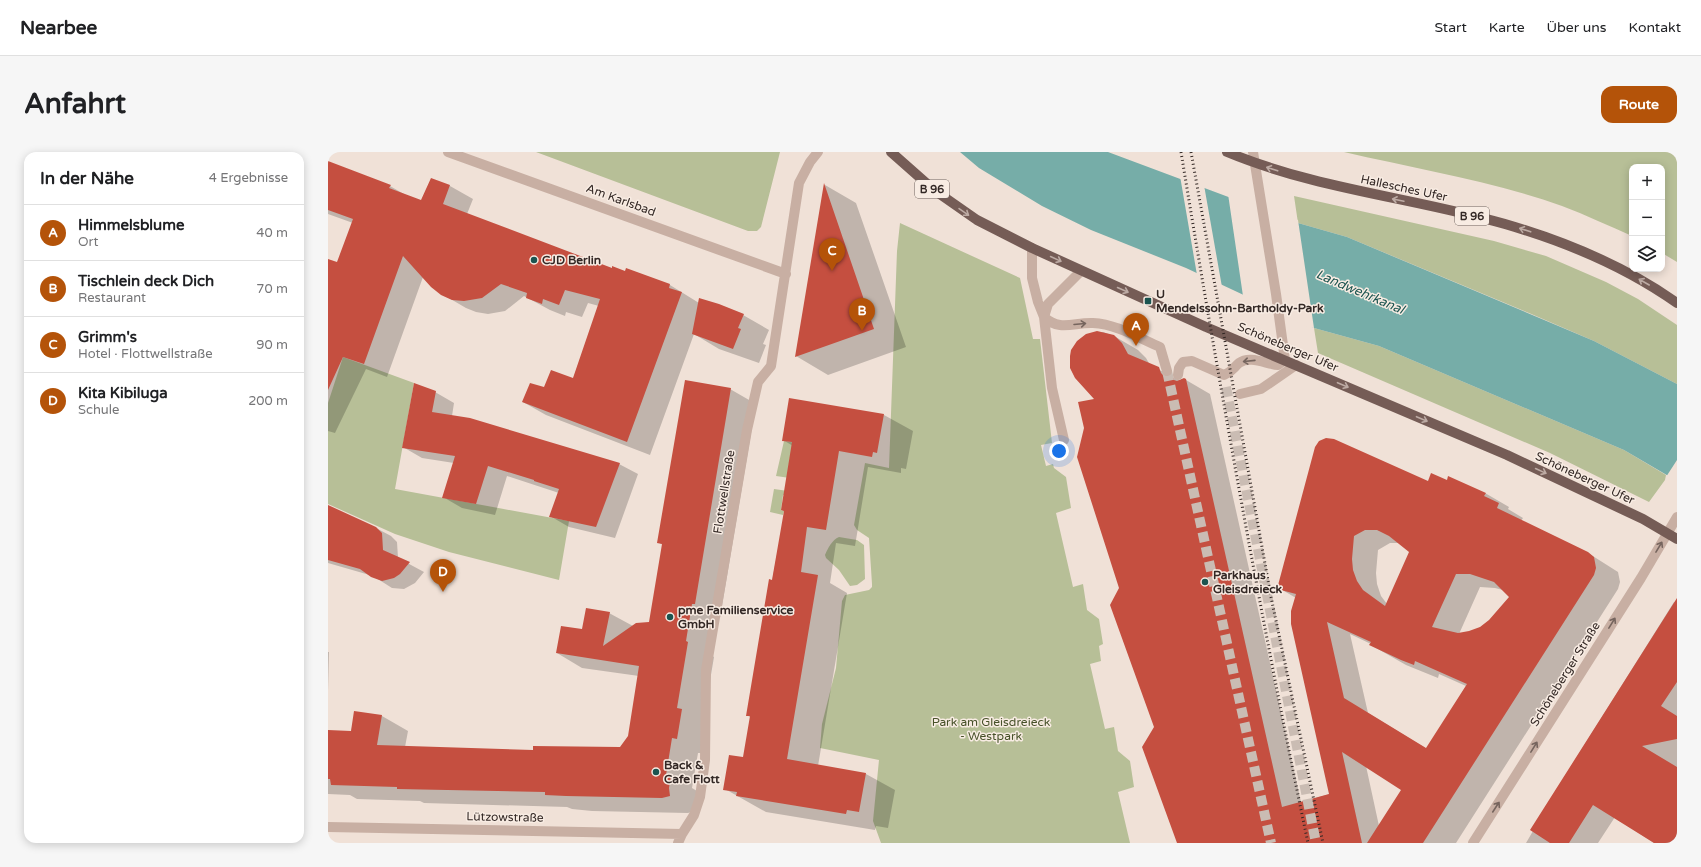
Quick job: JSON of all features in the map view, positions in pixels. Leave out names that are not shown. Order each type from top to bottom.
[{"type":"main road","name":"Schöneberger Ufer","points":[[891,152],[934,190],[977,220],[1032,248],[1206,327],[1507,455],[1643,519],[1668,533]]},
{"type":"main road","name":"B 96","points":[[1227,152],[1254,163]]},
{"type":"main road","name":"Hallesches Ufer","points":[[1254,163],[1306,179],[1515,227],[1560,243],[1617,268],[1677,302]]},
{"type":"main road","name":"B 96","points":[[1668,533],[1677,539]]},
{"type":"street","name":"Am Karlsbad","points":[[448,152],[786,274]]},
{"type":"street","name":"Flottwellstraße","points":[[680,839],[694,815],[700,797],[706,760],[706,670],[747,430],[758,382],[771,366],[799,183],[810,162],[818,152]]},
{"type":"street","points":[[1178,375],[1179,368],[1183,362],[1192,361],[1224,375],[1233,371],[1242,361],[1257,360],[1266,364],[1278,365],[1285,360],[1281,325],[1253,152]]},
{"type":"street","points":[[1032,248],[1032,278],[1038,302],[1044,317],[1052,388],[1064,440]]},
{"type":"street","points":[[1044,317],[1048,304],[1081,271]]},
{"type":"street","points":[[1044,317],[1050,323],[1058,325],[1093,323],[1111,327],[1160,347],[1167,371]]},
{"type":"street","points":[[1240,394],[1261,389],[1296,364]]},
{"type":"street","name":"Schöneberger Straße","points":[[1473,843],[1641,578],[1677,517]]},
{"type":"street","name":"Lützowstraße","points":[[328,827],[680,839]]},
{"type":"green space","points":[[536,152],[780,152],[761,227],[757,231],[748,231]]},
{"type":"green space","points":[[1344,152],[1677,152],[1677,262],[1665,255],[1665,164],[1629,164],[1629,235],[1571,209],[1536,197],[1454,176]]},
{"type":"green space","points":[[1294,196],[1494,241],[1546,256],[1606,282],[1638,299],[1677,325],[1677,384],[1594,341],[1529,313],[1347,237],[1298,223]]},
{"type":"green space","name":"Park am Gleisdreieck - Westpark","points":[[900,223],[1020,278],[1033,339],[1040,339],[1052,443],[1041,445],[1046,466],[1053,464],[1054,468],[1066,477],[1071,508],[1056,513],[1073,587],[1083,584],[1087,610],[1099,619],[1103,644],[1099,646],[1101,661],[1090,664],[1105,729],[1114,727],[1118,751],[1130,761],[1134,787],[1118,792],[1130,843],[881,843],[873,821],[879,760],[820,748],[822,724],[836,668],[842,601],[845,595],[869,590],[872,587],[869,538],[857,530],[854,525],[865,463],[889,468],[897,251]]},
{"type":"green space","points":[[1314,328],[1379,346],[1624,450],[1666,475],[1665,480],[1649,502],[1550,453],[1318,353]]},
{"type":"green space","points":[[343,357],[414,383],[395,489],[569,521],[559,580],[449,552],[395,534],[328,504],[328,403]]},
{"type":"green space","points":[[784,441],[796,443],[790,460],[790,478],[776,476]]},
{"type":"green space","points":[[774,489],[788,491],[787,495],[783,495],[781,510],[784,511],[783,515],[770,512]]},
{"type":"green space","points":[[839,537],[857,540],[864,545],[865,579],[857,585],[850,586],[839,570],[826,558],[825,555],[832,542]]},
{"type":"water","name":"Landwehrkanal","points":[[960,152],[1108,152],[1298,223],[1347,237],[1594,341],[1677,384],[1677,481],[1624,450],[1379,346],[1314,328],[1186,268],[1091,230],[1042,206],[979,168]]},
{"type":"pier","points":[[1180,176],[1204,185],[1222,287],[1197,275]]},
{"type":"pier","points":[[1228,194],[1298,220],[1314,328],[1308,327],[1243,296]]},
{"type":"pier","points":[[1677,460],[1677,483],[1666,477]]},
{"type":"building","points":[[328,161],[391,185],[389,188],[421,200],[431,178],[450,185],[443,204],[612,268],[612,266],[625,271],[626,268],[670,284],[669,288],[682,292],[627,442],[522,402],[530,383],[544,387],[551,370],[573,378],[600,299],[565,290],[559,305],[543,299],[542,304],[526,298],[527,293],[501,284],[482,298],[464,301],[452,300],[441,295],[431,287],[403,256],[364,364],[343,357],[328,390],[328,259],[337,262],[353,219],[328,210]]},
{"type":"building","points":[[824,183],[874,329],[795,357]]},
{"type":"building","points":[[699,298],[744,314],[738,328],[741,329],[733,349],[692,334]]},
{"type":"building","points":[[1097,331],[1114,335],[1122,343],[1128,354],[1159,367],[1161,373],[1165,377],[1172,375],[1174,380],[1177,381],[1184,378],[1186,379],[1282,807],[1329,794],[1291,624],[1291,611],[1296,594],[1277,589],[1315,447],[1319,441],[1326,438],[1334,439],[1428,481],[1431,473],[1447,480],[1448,476],[1486,493],[1484,496],[1499,503],[1497,508],[1588,552],[1594,557],[1596,568],[1594,575],[1423,843],[1367,843],[1401,790],[1342,752],[1362,843],[1177,843],[1142,747],[1154,727],[1110,605],[1119,588],[1077,457],[1084,428],[1078,402],[1094,399],[1075,378],[1070,368],[1070,356],[1071,350],[1077,341],[1086,334]],"holes":[[[1365,530],[1377,530],[1389,536],[1409,552],[1385,606],[1363,590],[1357,581],[1353,570],[1352,559],[1354,536]],[[1456,574],[1470,574],[1494,582],[1509,597],[1489,620],[1480,627],[1458,633],[1432,627]],[[1327,622],[1371,642],[1369,645],[1401,660],[1414,665],[1415,661],[1467,684],[1426,748],[1344,698]]]},
{"type":"building","points":[[685,380],[731,388],[695,604],[692,604],[686,641],[688,642],[677,708],[682,709],[677,739],[672,738],[666,775],[671,775],[669,788],[670,796],[662,798],[566,796],[545,795],[545,792],[397,789],[397,787],[331,785],[330,779],[328,779],[328,730],[351,731],[354,711],[382,715],[377,745],[533,750],[533,746],[620,747],[628,736],[639,666],[556,653],[561,626],[582,629],[586,608],[610,612],[603,646],[636,623],[649,622],[662,544],[657,543]]},
{"type":"building","points":[[414,383],[436,391],[432,412],[470,418],[620,463],[596,527],[549,517],[559,489],[488,466],[476,504],[442,498],[455,456],[402,448]]},
{"type":"building","points":[[789,398],[884,414],[877,453],[873,452],[872,457],[839,451],[826,530],[807,527],[801,572],[818,575],[787,759],[866,773],[859,812],[847,810],[846,814],[736,796],[737,792],[723,790],[729,755],[743,757],[750,716],[746,716],[769,579],[772,580],[784,511],[781,510],[792,442],[782,441]]},
{"type":"building","points":[[328,505],[376,527],[382,533],[383,550],[410,562],[400,574],[394,578],[382,581],[371,577],[360,569],[328,560]]},
{"type":"building","points":[[1677,598],[1677,682],[1661,706],[1677,716],[1677,739],[1642,746],[1677,767],[1677,843],[1654,843],[1593,805],[1569,843],[1550,843],[1530,830]]},
{"type":"tunnel","points":[[1167,371],[1271,843]]},
{"type":"tunnel","points":[[1226,387],[1316,843]]},
{"type":"railway","points":[[1181,152],[1241,498],[1273,671],[1308,843]]},
{"type":"railway","points":[[1191,152],[1271,597],[1323,843]]},
{"type":"place","name":"CJD Berlin","points":[[534,260]]},
{"type":"place","name":"Grimm's","points":[[832,271]]},
{"type":"place","name":"U Mendelssohn-Bartholdy-Park","points":[[1148,301]]},
{"type":"place","name":"Tischlein deck Dich","points":[[862,331]]},
{"type":"place","name":"Himmelsblume","points":[[1136,346]]},
{"type":"place","name":"Parkhaus Gleisdreieck","points":[[1205,582]]},
{"type":"place","name":"Kita Kibiluga","points":[[443,592]]},
{"type":"place","name":"pme Familienservice GmbH","points":[[670,617]]},
{"type":"place","name":"Back & Cafe Flott","points":[[656,772]]}]
